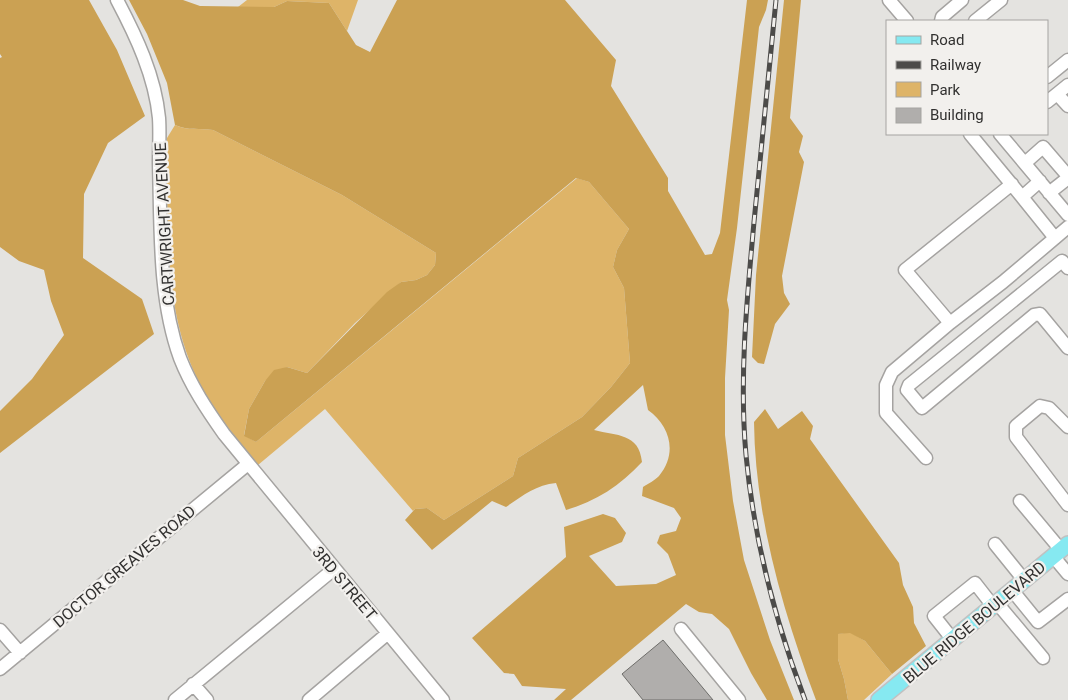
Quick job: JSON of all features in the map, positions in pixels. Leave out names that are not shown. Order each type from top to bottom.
[{"type":"main road","name":"BLUE RIDGE BOULEVARD","points":[[880,700],[1061,550]]},
{"type":"street","name":"CARTWRIGHT AVENUE","points":[[118,0],[144,58],[154,90],[158,117],[164,290],[174,338],[187,373],[204,407],[248,464]]},
{"type":"street","points":[[889,0],[906,20]]},
{"type":"street","points":[[941,20],[942,17],[962,0]]},
{"type":"street","points":[[976,20],[1001,0]]},
{"type":"street","points":[[1048,76],[1068,60]]},
{"type":"street","points":[[1048,101],[1068,85]]},
{"type":"street","points":[[1057,94],[1068,106]]},
{"type":"street","points":[[971,135],[1055,238]]},
{"type":"street","points":[[1004,135],[1068,215]]},
{"type":"street","points":[[1025,163],[1043,147],[1068,177],[1050,192]]},
{"type":"street","points":[[1022,197],[1040,181]]},
{"type":"street","points":[[950,323],[905,270],[1012,184]]},
{"type":"street","points":[[926,458],[886,413],[886,385],[892,372],[1068,227]]},
{"type":"street","points":[[1068,268],[1062,261],[909,385],[907,390],[922,408],[1034,314],[1040,314],[1068,348]]},
{"type":"street","points":[[1003,282],[1016,298]]},
{"type":"street","points":[[910,357],[924,373]]},
{"type":"street","points":[[1068,427],[1049,408],[1040,406],[1016,426],[1015,430],[1016,437],[1068,504]]},
{"type":"street","name":"3RD STREET","points":[[248,464],[443,700]]},
{"type":"street","name":"DOCTOR GREAVES ROAD","points":[[0,669],[248,464]]},
{"type":"street","points":[[1020,501],[1061,550],[1068,574]]},
{"type":"street","points":[[995,544],[1038,622],[1068,599]]},
{"type":"street","points":[[175,700],[334,569]]},
{"type":"street","points":[[953,640],[934,616],[975,583],[1043,658]]},
{"type":"street","points":[[681,629],[739,700]]},
{"type":"street","points":[[0,630],[20,653]]},
{"type":"street","points":[[309,700],[388,634]]},
{"type":"street","points":[[193,684],[207,700]]},
{"type":"green space","points":[[247,0],[358,0],[347,31],[329,3],[287,1],[274,7],[238,7]]},
{"type":"green space","points":[[175,125],[189,129],[213,130],[342,195],[436,253],[435,265],[427,275],[416,280],[401,282],[355,323],[307,373],[287,367],[265,381],[249,409],[244,435],[256,442],[577,178],[589,182],[629,229],[617,250],[613,267],[624,288],[630,363],[611,387],[582,417],[518,458],[513,476],[444,520],[427,508],[415,509],[413,511],[325,409],[258,465],[204,392],[190,362],[180,332],[170,268],[167,202],[167,138]]},
{"type":"green space","points":[[850,632],[865,641],[892,674],[864,700],[848,700],[838,659],[838,634]]},
{"type":"shaded area","points":[[0,0],[89,0],[117,50],[145,116],[108,143],[84,194],[83,258],[142,299],[154,334],[0,453],[0,411],[32,379],[64,335],[51,301],[44,270],[19,261],[0,247],[0,58],[2,57],[0,54]]},
{"type":"shaded area","points":[[129,0],[183,0],[200,6],[274,7],[287,1],[329,3],[356,45],[370,52],[397,0],[565,0],[616,60],[611,86],[668,178],[668,191],[705,255],[712,254],[720,233],[747,0],[768,0],[759,27],[737,228],[727,300],[729,310],[725,378],[725,435],[733,501],[744,560],[770,640],[794,700],[767,700],[729,629],[712,614],[699,612],[686,604],[571,700],[554,700],[566,689],[522,686],[514,674],[504,673],[472,638],[566,557],[564,527],[603,514],[615,518],[626,533],[622,542],[589,556],[616,586],[656,584],[676,575],[668,554],[657,543],[660,535],[676,531],[681,518],[674,508],[642,496],[643,487],[659,476],[665,467],[670,449],[669,440],[662,424],[648,410],[643,385],[594,430],[626,437],[632,441],[640,453],[642,462],[607,492],[577,507],[566,510],[556,483],[536,489],[506,507],[492,501],[432,550],[405,520],[415,509],[427,508],[444,520],[513,476],[518,458],[582,417],[611,387],[630,363],[624,288],[613,267],[617,250],[629,229],[589,182],[576,178],[256,442],[244,436],[249,409],[265,381],[274,370],[287,367],[307,373],[387,292],[401,282],[416,280],[427,275],[435,265],[436,253],[342,195],[213,130],[189,129],[175,125],[167,83],[147,34]]},
{"type":"shaded area","points":[[784,0],[801,0],[790,118],[803,136],[799,152],[804,162],[782,276],[784,293],[790,304],[775,324],[764,364],[758,363],[752,357],[756,275]]},
{"type":"shaded area","points":[[765,409],[778,429],[802,411],[813,426],[810,439],[899,563],[903,585],[913,607],[914,623],[926,646],[892,674],[865,641],[850,633],[838,634],[838,659],[848,700],[816,700],[782,598],[765,528],[759,493],[754,422]]},
{"type":"building","points":[[663,640],[713,700],[643,700],[622,674]]},
{"type":"railway","points":[[776,0],[747,309],[743,397],[744,426],[754,518],[760,549],[775,610],[805,700]]}]
